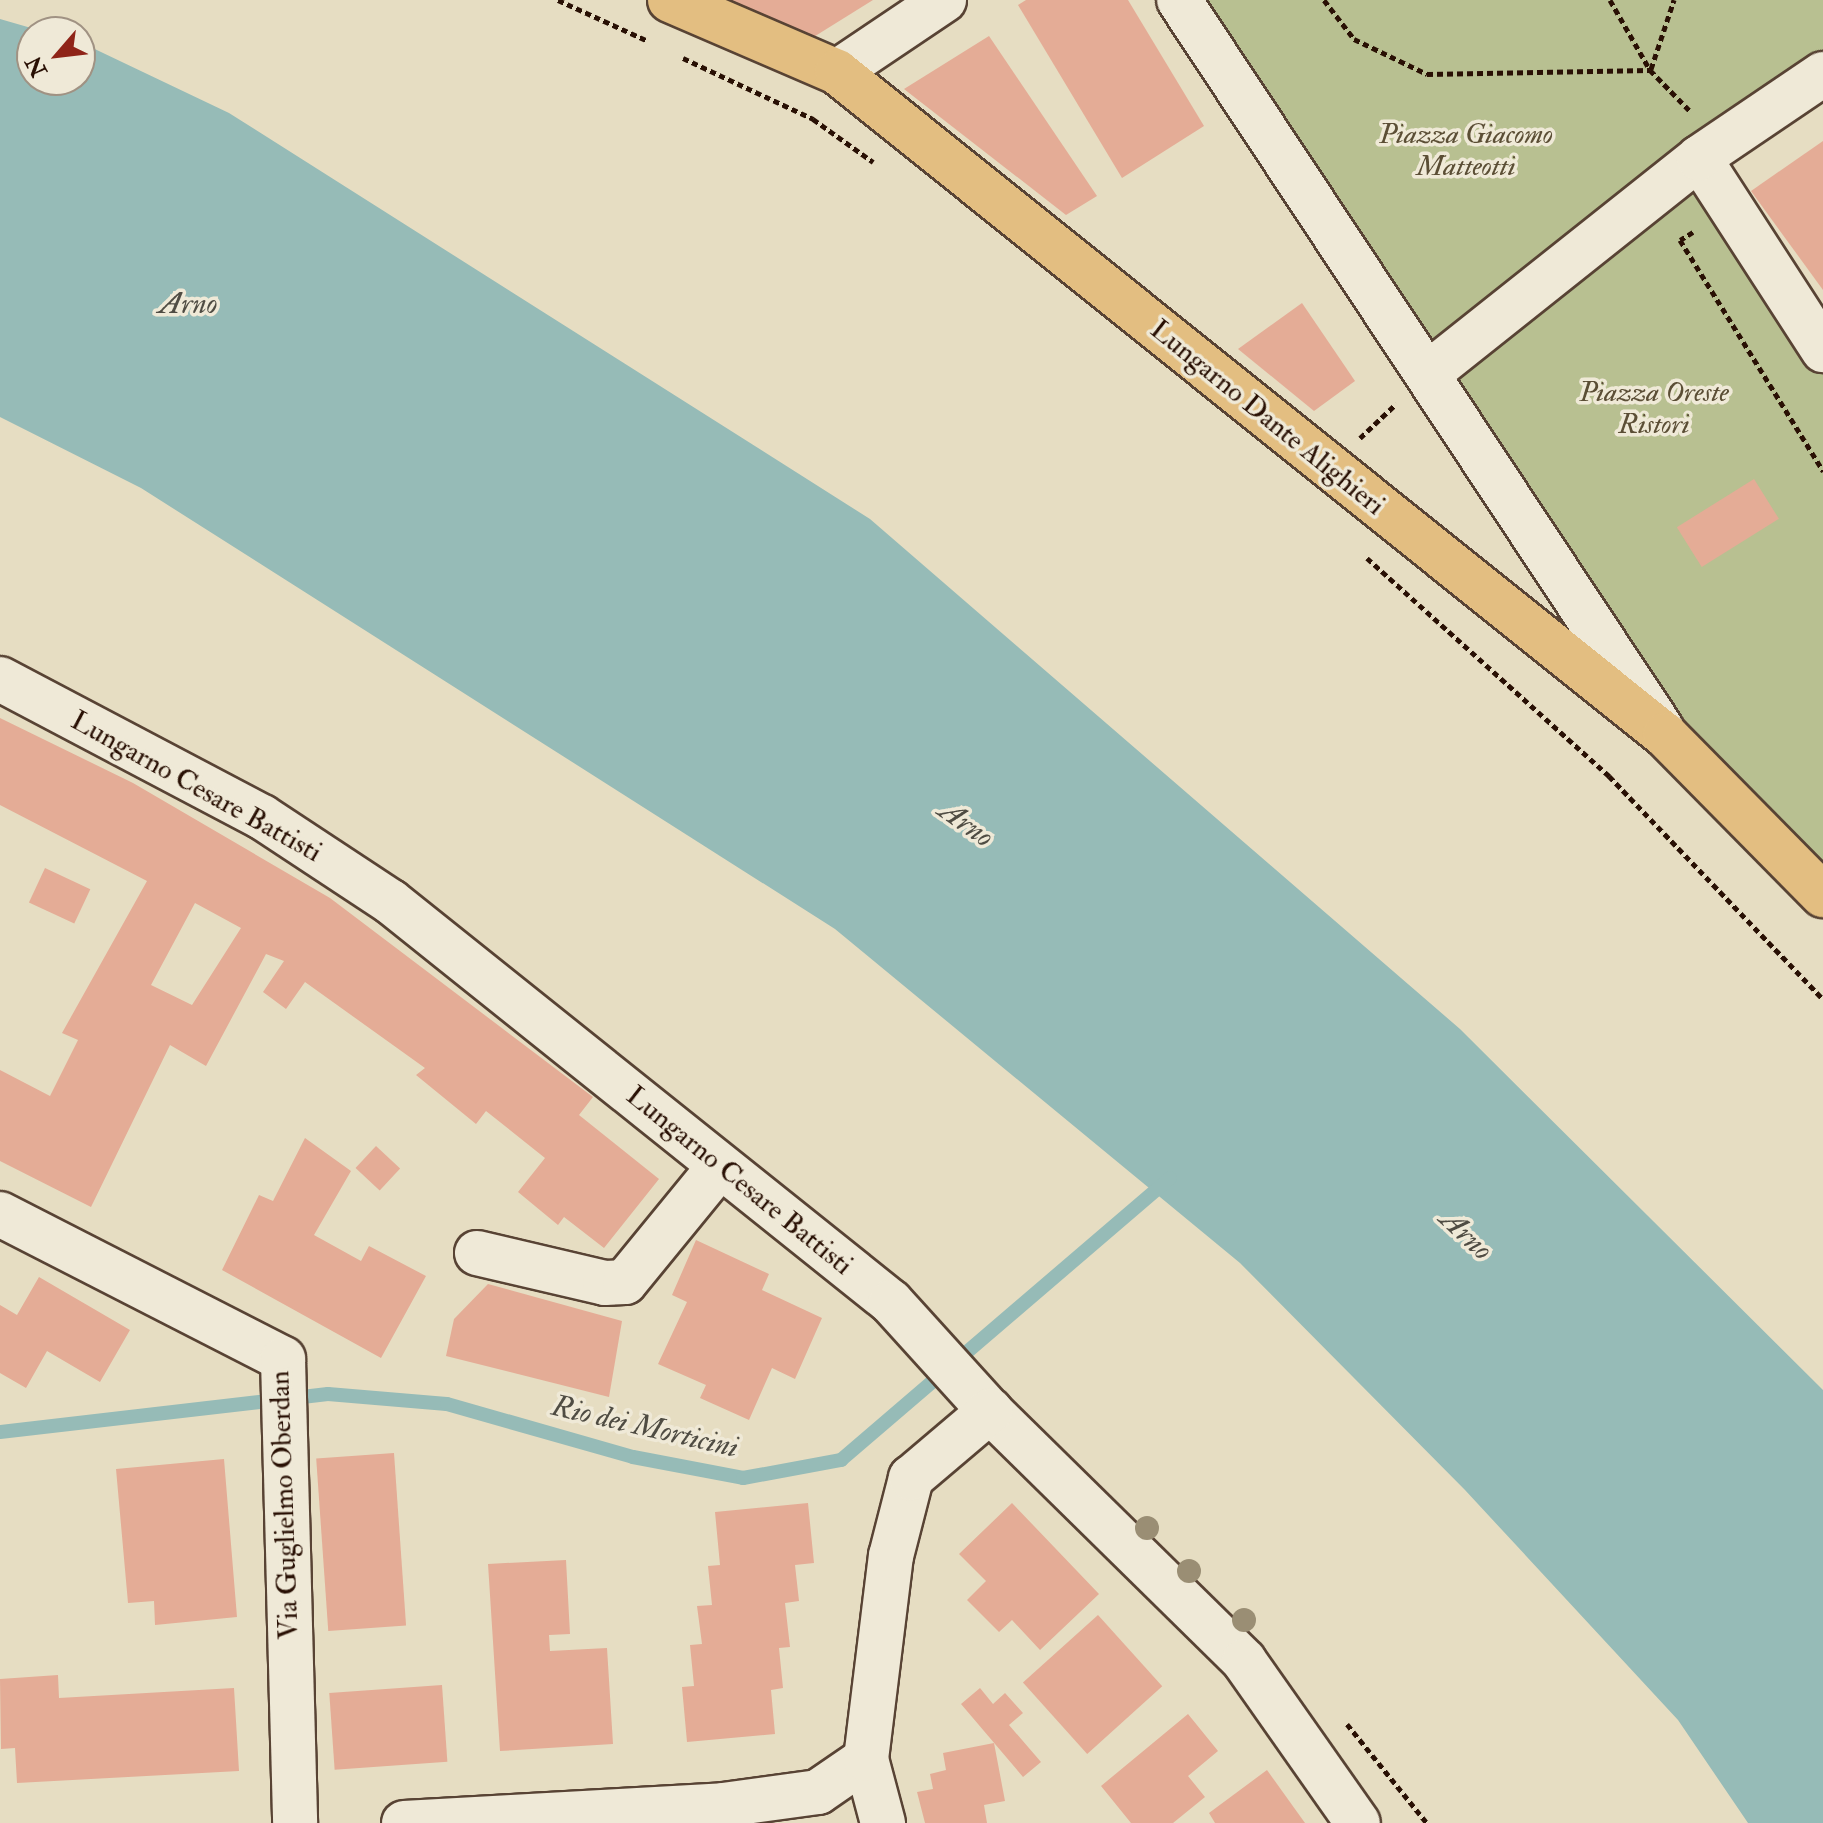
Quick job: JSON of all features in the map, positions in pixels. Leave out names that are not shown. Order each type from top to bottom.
[{"type":"main road","name":"Lungarno Dante Alighieri","points":[[670,0],[837,72],[1665,735],[1823,895]]},
{"type":"street","points":[[837,72],[944,0]]},
{"type":"street","points":[[1179,0],[1430,372],[1665,735]]},
{"type":"street","points":[[1430,372],[1710,151],[1823,74]]},
{"type":"street","points":[[1710,151],[1731,208],[1823,350]]},
{"type":"street","name":"Lungarno Cesare Battisti","points":[[0,679],[262,817],[391,902],[891,1302],[983,1404],[1244,1661],[1358,1823]]},
{"type":"street","points":[[477,1253],[605,1283],[625,1282],[720,1166]]},
{"type":"street","name":"Via Guglielmo Oberdan","points":[[0,1214],[283,1359],[295,1823]]},
{"type":"street","points":[[883,1823],[866,1759],[891,1556],[911,1478],[983,1404]]},
{"type":"street","points":[[404,1823],[723,1805],[805,1794],[818,1792],[866,1759]]},
{"type":"path","points":[[558,0],[658,46]]},
{"type":"path","points":[[1324,0],[1354,39],[1427,74],[1650,70]]},
{"type":"path","points":[[1610,0],[1650,70],[1710,151]]},
{"type":"path","points":[[1650,70],[1674,0]]},
{"type":"path","points":[[672,53],[813,119],[886,171]]},
{"type":"path","points":[[1731,208],[1680,240],[1823,471]]},
{"type":"path","points":[[1365,556],[1609,776],[1823,999]]},
{"type":"green space","points":[[1179,0],[1823,0],[1823,74],[1700,158],[1823,350],[1823,895],[1665,735]]},
{"type":"water","name":"Arno","points":[[0,19],[16,24],[16,96],[96,96],[96,50],[229,113],[870,519],[1460,1029],[1823,1390],[1823,1823],[1748,1823],[1678,1720],[1465,1490],[1240,1263],[835,929],[141,488],[0,417]]},
{"type":"building","points":[[713,0],[873,0],[804,43]]},
{"type":"building","points":[[1026,0],[1128,0],[1204,126],[1122,178],[1018,5]]},
{"type":"building","points":[[989,36],[1097,196],[1066,215],[904,89]]},
{"type":"building","points":[[1823,141],[1823,290],[1751,191]]},
{"type":"building","points":[[1302,303],[1355,381],[1314,411],[1238,349]]},
{"type":"building","points":[[1754,479],[1779,519],[1702,567],[1677,527]]},
{"type":"building","points":[[0,718],[133,783],[330,898],[593,1097],[579,1115],[659,1179],[604,1248],[564,1217],[558,1225],[518,1192],[545,1158],[486,1111],[476,1124],[416,1075],[425,1068],[305,982],[286,1009],[263,992],[284,961],[266,954],[206,1066],[170,1045],[91,1207],[0,1161],[0,1070],[50,1096],[78,1040],[62,1033],[147,881],[0,805]],"holes":[[[195,903],[241,928],[192,1005],[151,985]]]},
{"type":"building","points":[[45,868],[90,889],[74,924],[29,902]]},
{"type":"building","points":[[305,1138],[351,1171],[314,1235],[361,1261],[369,1246],[426,1276],[381,1358],[222,1270],[259,1195],[273,1201]]},
{"type":"building","points":[[376,1146],[400,1169],[380,1190],[356,1168]]},
{"type":"building","points":[[696,1240],[769,1274],[762,1290],[822,1318],[795,1379],[772,1368],[749,1420],[700,1398],[706,1385],[658,1364],[687,1302],[672,1295]]},
{"type":"building","points":[[39,1277],[130,1330],[100,1382],[47,1351],[26,1388],[0,1373],[0,1305],[17,1315]]},
{"type":"building","points":[[488,1284],[622,1321],[609,1397],[446,1356],[454,1319]]},
{"type":"building","points":[[394,1453],[406,1626],[328,1631],[316,1458]]},
{"type":"building","points":[[224,1459],[237,1617],[155,1625],[154,1601],[128,1603],[116,1469]]},
{"type":"building","points":[[808,1503],[814,1563],[795,1565],[799,1601],[785,1603],[790,1647],[779,1648],[783,1688],[771,1690],[775,1734],[687,1742],[682,1687],[694,1686],[690,1645],[702,1644],[697,1606],[712,1605],[708,1566],[720,1565],[715,1512]]},
{"type":"building","points":[[1012,1503],[1099,1594],[1040,1650],[1012,1620],[999,1632],[967,1600],[986,1581],[959,1554]]},
{"type":"building","points":[[566,1560],[570,1634],[549,1635],[550,1651],[607,1648],[613,1744],[500,1751],[488,1564]]},
{"type":"building","points":[[1098,1615],[1162,1686],[1087,1754],[1023,1683]]},
{"type":"building","points":[[58,1675],[59,1698],[234,1688],[239,1771],[17,1783],[15,1748],[1,1749],[0,1679]]},
{"type":"building","points":[[442,1685],[447,1762],[335,1770],[329,1693]]},
{"type":"building","points":[[980,1688],[993,1704],[1005,1693],[1023,1713],[1009,1725],[1041,1762],[1023,1777],[961,1704]]},
{"type":"building","points":[[1188,1714],[1218,1751],[1188,1776],[1205,1797],[1173,1823],[1131,1823],[1101,1786]]},
{"type":"building","points":[[994,1743],[1005,1801],[984,1805],[987,1823],[925,1823],[917,1792],[933,1789],[930,1774],[946,1770],[943,1753]]},
{"type":"building","points":[[1267,1770],[1305,1823],[1215,1823],[1209,1813]]},
{"type":"waterway","name":"Rio dei Morticini","points":[[0,1432],[328,1394],[447,1404],[633,1457],[743,1478],[841,1460],[1170,1178]]},
{"type":"park label","name":"Piazza Giacomo Matteotti","points":[[1466,151]]},
{"type":"park label","name":"Piazza Oreste Ristori","points":[[1654,409]]}]
